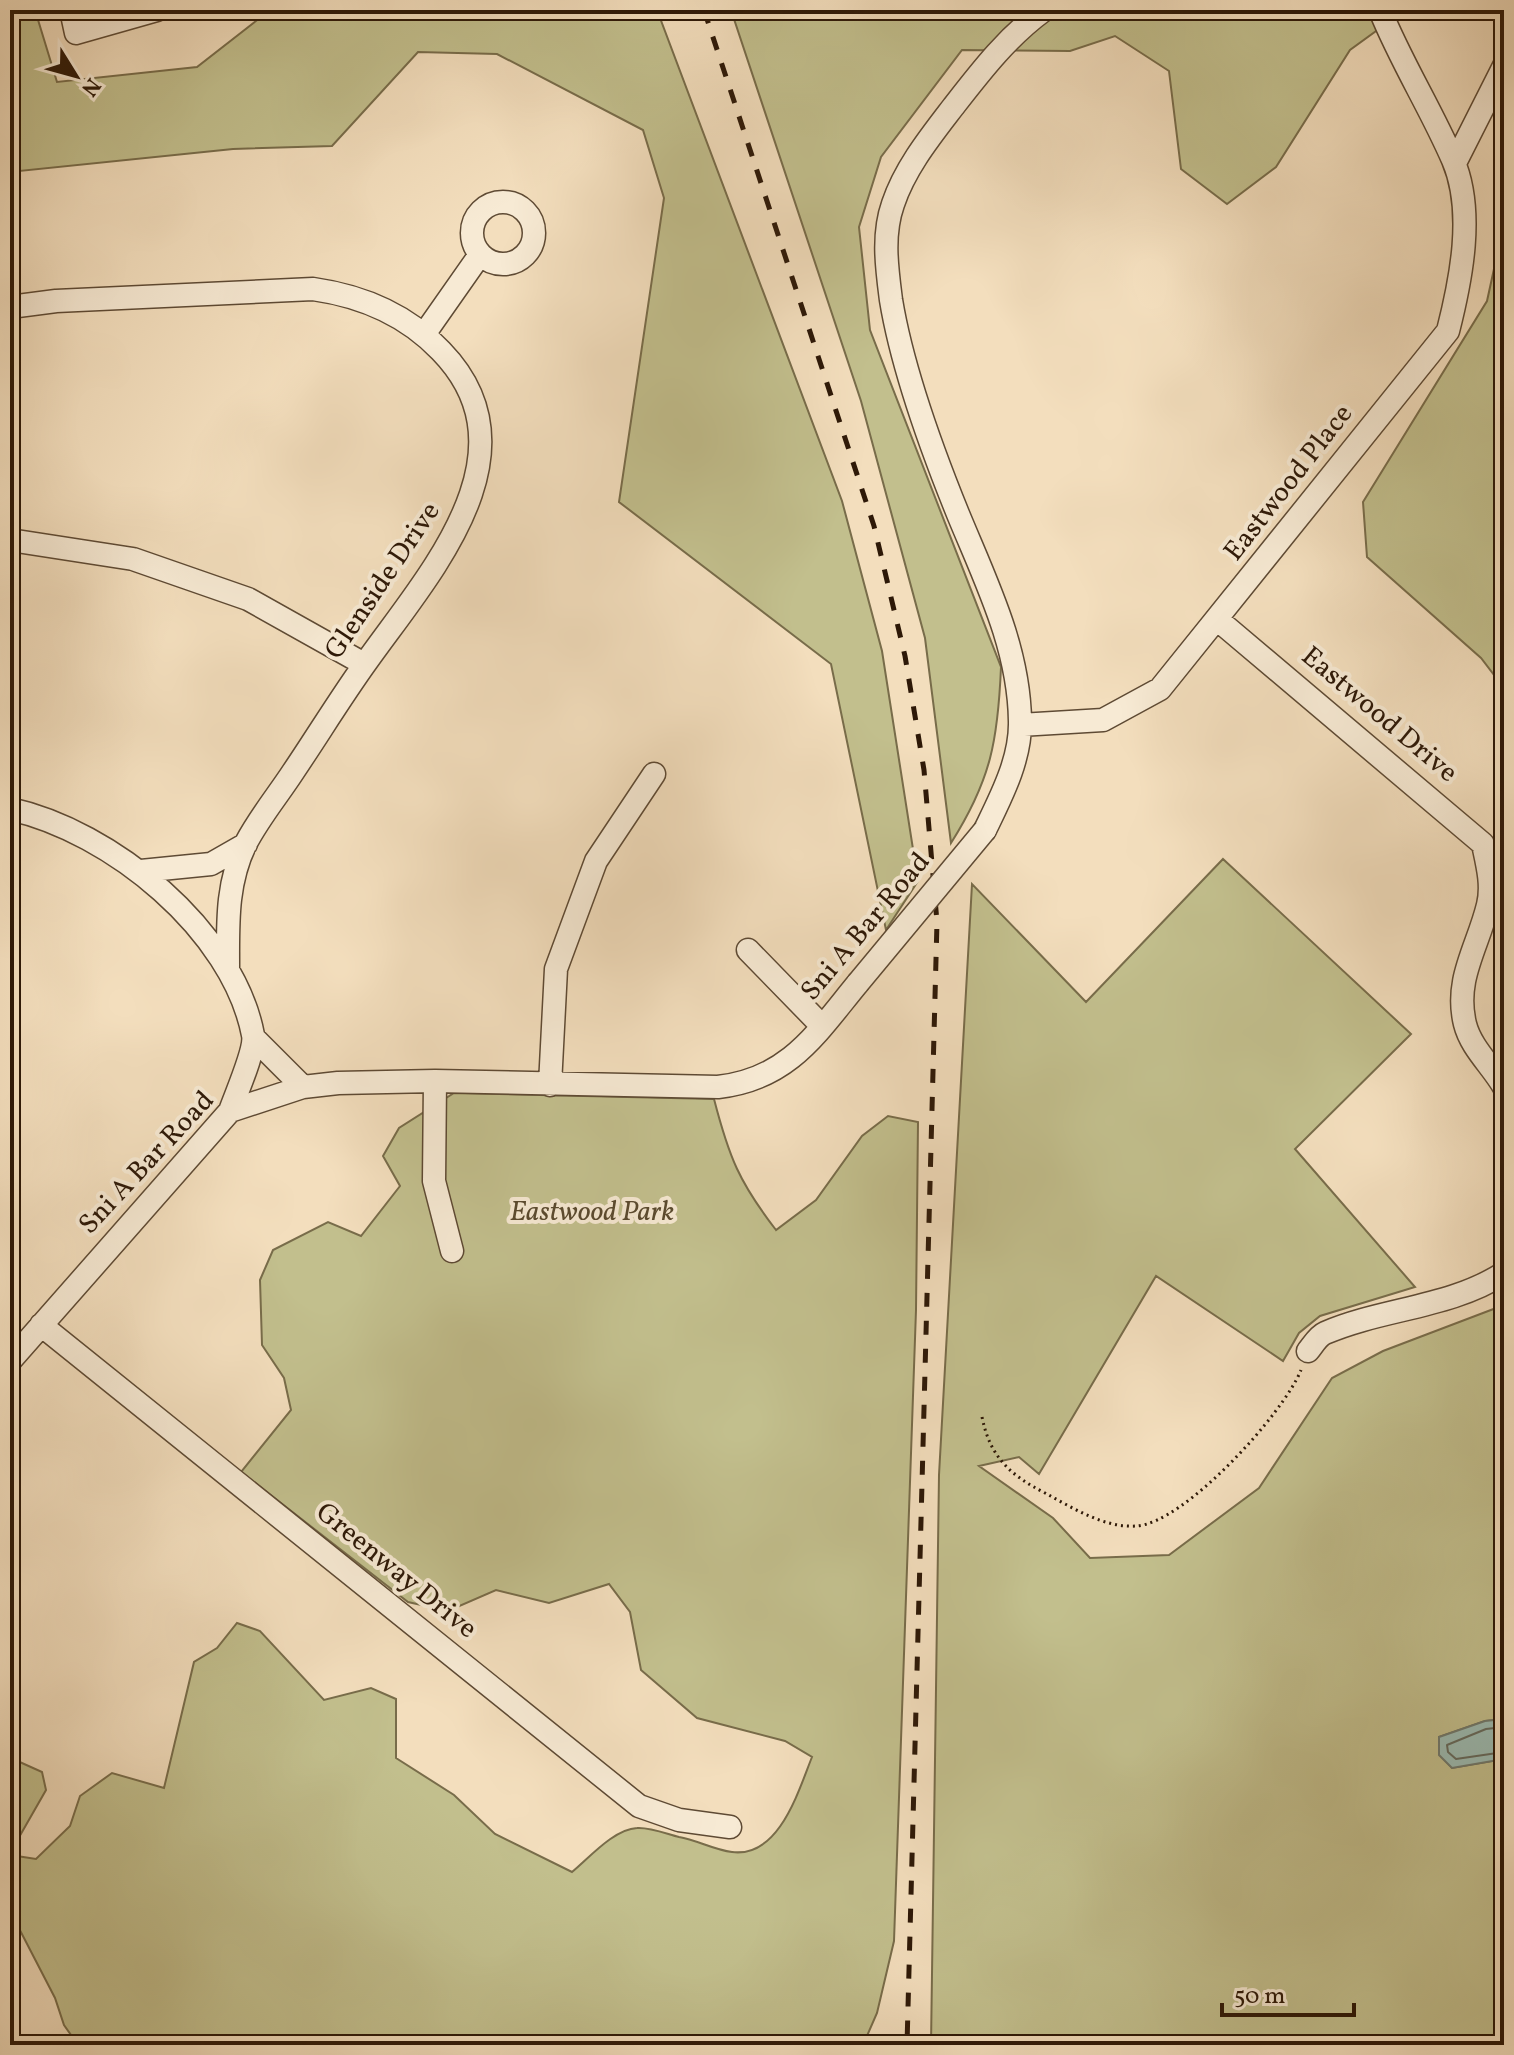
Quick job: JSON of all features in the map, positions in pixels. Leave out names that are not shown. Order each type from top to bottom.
[{"type":"street","points":[[71,10],[76,33],[157,10]]},
{"type":"street","name":"Sni A Bar Road","points":[[10,1361],[230,1111],[303,1087],[435,1081],[718,1087],[743,1084],[788,1063],[985,830],[1008,781],[1020,725],[1015,661],[957,510],[897,336],[886,266],[887,231],[892,205],[907,171],[930,138],[998,49],[1044,10]]},
{"type":"street","points":[[1380,10],[1399,58],[1455,163]]},
{"type":"street","points":[[1455,163],[1504,66]]},
{"type":"street","name":"Eastwood Place","points":[[1020,725],[1103,720],[1160,689],[1448,331],[1462,277],[1465,242],[1455,163]]},
{"type":"street","points":[[425,333],[479,256]]},
{"type":"street","name":"Glenside Drive","points":[[10,307],[313,289],[373,303],[425,333],[450,359],[468,390],[478,425],[480,466],[471,500],[452,542],[364,664],[246,844],[229,895],[228,968]]},
{"type":"street","points":[[10,540],[79,548],[148,564],[248,599],[364,664]]},
{"type":"street","name":"Eastwood Drive","points":[[1218,620],[1483,844],[1490,873],[1489,903],[1467,960],[1460,995],[1466,1028],[1504,1087]]},
{"type":"street","points":[[550,1085],[556,969],[596,861],[654,774]]},
{"type":"street","points":[[10,809],[103,846],[141,871],[164,893],[228,968],[254,1038],[303,1087]]},
{"type":"street","name":"Glenside Drive","points":[[141,871],[211,864],[246,844]]},
{"type":"street","points":[[748,950],[822,1026]]},
{"type":"street","points":[[230,1111],[254,1038]]},
{"type":"street","points":[[435,1081],[434,1181],[452,1251]]},
{"type":"street","points":[[1308,1351],[1322,1334],[1430,1305],[1485,1285],[1504,1273]]},
{"type":"street","name":"Greenway Drive","points":[[41,1325],[639,1806],[679,1820],[730,1827]]},
{"type":"path","points":[[982,1417],[991,1449],[1001,1465],[1026,1483],[1115,1525],[1159,1522],[1236,1458],[1291,1387],[1308,1351]]},
{"type":"path","points":[[1474,2045],[1504,2030]]},
{"type":"green space","points":[[10,10],[35,10],[57,82],[197,67],[270,10],[657,10],[842,501],[882,651],[918,881],[886,930],[831,664],[619,502],[664,198],[643,130],[497,54],[418,52],[332,146],[233,149],[10,172]]},
{"type":"green space","points":[[731,10],[1405,10],[1350,50],[1276,167],[1227,204],[1181,169],[1169,71],[1115,36],[1070,51],[962,50],[881,157],[859,227],[870,330],[1001,667],[998,716],[990,759],[975,799],[951,843],[925,638],[861,401]]},
{"type":"green space","points":[[1504,223],[1504,688],[1481,658],[1367,557],[1363,502],[1487,301]]},
{"type":"green space","points":[[1223,859],[1411,1034],[1295,1149],[1415,1287],[1320,1316],[1299,1333],[1283,1361],[1156,1276],[1039,1474],[1019,1457],[979,1466],[1053,1518],[1090,1558],[1169,1555],[1259,1488],[1332,1378],[1383,1351],[1504,1305],[1504,1719],[1485,1721],[1439,1737],[1440,1755],[1452,1768],[1504,1759],[1504,2045],[931,2045],[939,1475],[972,884],[1086,1002]]},
{"type":"green space","name":"Eastwood Park","points":[[454,1093],[714,1099],[737,1168],[776,1230],[816,1200],[862,1136],[888,1116],[918,1122],[916,1310],[894,1941],[877,2013],[863,2045],[78,2045],[64,2025],[55,1998],[10,1911],[10,1855],[36,1859],[70,1826],[80,1796],[112,1773],[164,1788],[194,1662],[217,1648],[237,1623],[260,1631],[324,1700],[371,1688],[396,1699],[396,1758],[454,1795],[495,1834],[572,1872],[611,1839],[637,1828],[686,1838],[725,1851],[748,1851],[762,1845],[774,1834],[793,1804],[812,1757],[785,1741],[697,1718],[641,1670],[630,1612],[609,1584],[549,1603],[496,1590],[448,1611],[408,1602],[241,1472],[291,1410],[284,1378],[262,1345],[260,1280],[273,1250],[328,1222],[361,1236],[400,1186],[383,1156],[399,1128]]},
{"type":"green space","points":[[10,1745],[13,1759],[42,1772],[46,1790],[10,1853]]},
{"type":"water","points":[[1504,1719],[1504,1759],[1452,1768],[1439,1755],[1439,1737],[1485,1721]]},
{"type":"railway","points":[[704,10],[874,526],[905,656],[924,770],[937,922],[907,2045]]}]
